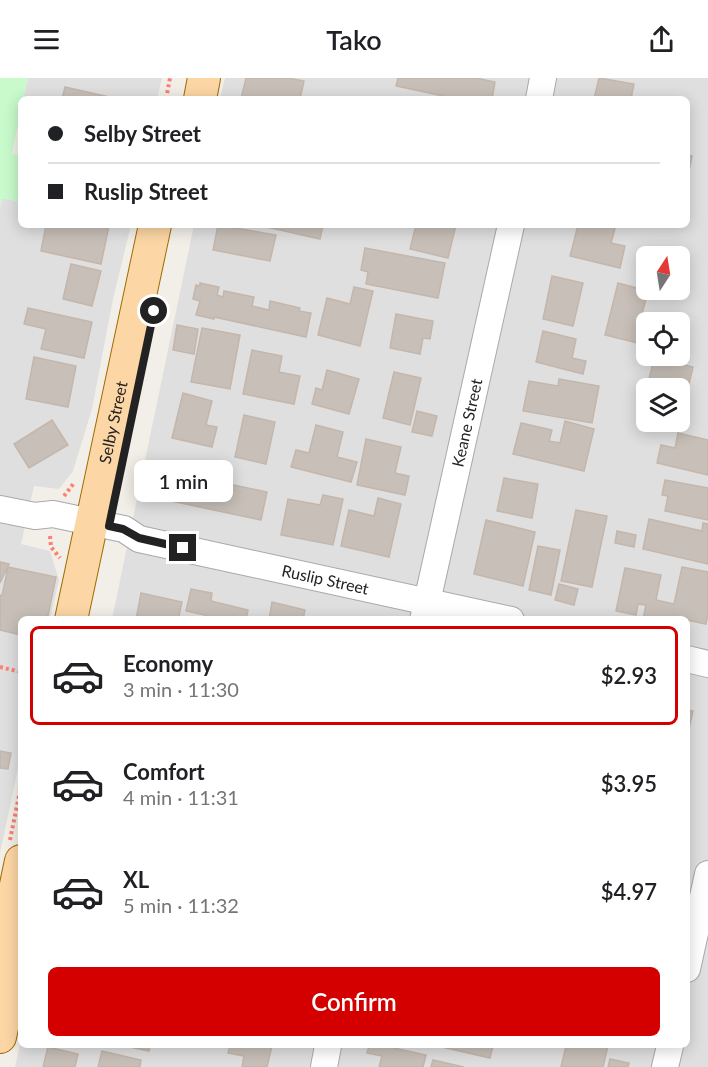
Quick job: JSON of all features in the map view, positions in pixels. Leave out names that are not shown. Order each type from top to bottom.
[{"type":"main road","points":[[183,96],[186,78]]},
{"type":"main road","points":[[201,96],[204,78]]},
{"type":"main road","name":"Selby Street","points":[[89,616],[99,530],[154,228]]},
{"type":"main road","name":"Selby Street","points":[[72,616],[99,530],[172,228]]},
{"type":"main road","points":[[0,961],[15,851]]},
{"type":"main road","points":[[0,1036],[18,952]]},
{"type":"street","points":[[540,96],[543,78]]},
{"type":"street","name":"Keane Street","points":[[425,610],[510,228]]},
{"type":"street","name":"Ruslip Street","points":[[0,509],[35,516],[51,526],[99,530],[123,529],[139,538],[425,610],[477,616]]},
{"type":"street","points":[[690,660],[708,664]]},
{"type":"street","points":[[690,955],[708,874]]},
{"type":"street","points":[[324,1067],[328,1048]]},
{"type":"street","points":[[665,1067],[670,1048]]},
{"type":"path","points":[[167,96],[170,78]]},
{"type":"path","points":[[0,667],[18,671]]},
{"type":"path","points":[[15,851],[18,818]]},
{"type":"shaded area","points":[[28,78],[162,78],[158,96],[24,96]]},
{"type":"shaded area","points":[[225,78],[708,78],[708,1067],[15,1067],[19,1048],[690,1048],[690,616],[113,616],[193,228],[690,228],[690,96],[221,96]]},
{"type":"shaded area","points":[[2,198],[18,201],[18,228],[130,228],[113,299],[92,409],[73,471],[59,489],[34,486],[21,544],[50,551],[59,580],[51,616],[18,616],[18,769],[0,853],[0,209]]},
{"type":"green space","points":[[0,78],[28,78],[24,96],[18,96],[18,124],[12,154],[18,155],[18,201],[2,198],[0,209]]},
{"type":"building","points":[[246,78],[288,78],[304,81],[301,96],[242,96]]},
{"type":"building","points":[[398,78],[476,78],[495,82],[493,96],[443,96],[396,86]]},
{"type":"building","points":[[599,78],[634,84],[632,96],[595,96]]},
{"type":"building","points":[[65,87],[105,96],[63,96]]},
{"type":"building","points":[[45,228],[109,228],[101,264],[41,251]]},
{"type":"building","points":[[217,228],[235,228],[276,235],[270,261],[213,250]]},
{"type":"building","points":[[271,228],[322,228],[320,239]]},
{"type":"building","points":[[415,228],[455,228],[448,258],[410,249]]},
{"type":"building","points":[[577,228],[615,228],[611,243],[625,246],[620,268],[570,256]]},
{"type":"building","points":[[365,248],[445,263],[438,298],[366,284],[368,272],[361,270]]},
{"type":"building","points":[[71,264],[101,271],[92,306],[63,299]]},
{"type":"building","points":[[552,276],[583,283],[573,326],[543,319]]},
{"type":"building","points":[[200,283],[219,287],[217,295],[223,297],[224,291],[254,297],[252,306],[269,310],[270,301],[311,313],[306,337],[196,315],[200,301],[193,299],[196,285],[200,286]]},
{"type":"building","points":[[618,283],[636,288],[636,300],[646,300],[643,312],[636,312],[636,343],[605,335]]},
{"type":"building","points":[[354,287],[373,291],[360,346],[318,335],[327,298],[350,304]]},
{"type":"building","points":[[28,308],[92,322],[84,358],[41,349],[46,329],[24,324]]},
{"type":"building","points":[[396,314],[433,321],[430,339],[423,338],[420,354],[390,348]]},
{"type":"building","points":[[177,325],[198,329],[194,354],[173,350]]},
{"type":"building","points":[[202,328],[240,335],[230,389],[191,382]]},
{"type":"building","points":[[543,331],[576,339],[572,358],[586,361],[583,374],[536,362]]},
{"type":"building","points":[[252,350],[282,356],[279,372],[300,376],[294,404],[243,394]]},
{"type":"building","points":[[34,357],[76,366],[68,407],[26,399]]},
{"type":"building","points":[[652,366],[693,367],[690,380],[649,378]]},
{"type":"building","points":[[327,370],[359,379],[349,414],[312,404],[316,388],[322,390]]},
{"type":"building","points":[[394,372],[421,378],[410,425],[383,418]]},
{"type":"building","points":[[559,379],[599,386],[592,423],[523,411],[529,381],[558,386]]},
{"type":"building","points":[[183,393],[212,401],[206,425],[217,427],[212,447],[172,438]]},
{"type":"building","points":[[417,411],[437,416],[432,436],[412,432]]},
{"type":"building","points":[[244,415],[275,422],[266,464],[235,457]]},
{"type":"building","points":[[52,420],[68,445],[29,468],[14,444]]},
{"type":"building","points":[[565,421],[594,429],[584,471],[513,454],[521,423],[552,430],[549,441],[560,443]]},
{"type":"building","points":[[316,425],[343,432],[337,457],[357,462],[351,482],[291,467],[296,450],[309,453]]},
{"type":"building","points":[[678,433],[708,440],[708,475],[657,463],[661,445],[675,448]]},
{"type":"building","points":[[366,439],[401,447],[395,473],[409,476],[405,495],[357,485]]},
{"type":"building","points":[[163,470],[267,492],[261,520],[157,498]]},
{"type":"building","points":[[504,478],[538,484],[532,518],[497,511]]},
{"type":"building","points":[[665,480],[708,488],[708,520],[665,511],[668,496],[662,495]]},
{"type":"building","points":[[323,495],[343,499],[333,545],[281,535],[288,499],[320,505]]},
{"type":"building","points":[[378,498],[401,504],[389,557],[341,546],[349,510],[374,516]]},
{"type":"building","points":[[576,510],[607,516],[592,587],[561,581]]},
{"type":"building","points":[[649,519],[702,531],[703,523],[708,524],[708,564],[643,549]]},
{"type":"building","points":[[486,520],[535,532],[523,586],[474,574]]},
{"type":"building","points":[[617,531],[636,535],[634,547],[615,543]]},
{"type":"building","points":[[538,546],[560,550],[551,595],[529,590]]},
{"type":"building","points":[[0,562],[9,564],[0,583]]},
{"type":"building","points":[[8,567],[56,577],[48,616],[18,616],[18,634],[0,630],[0,595],[2,596]]},
{"type":"building","points":[[682,567],[708,572],[706,624],[690,621],[690,616],[644,616],[646,605],[638,604],[636,615],[616,611],[625,568],[661,575],[656,600],[674,604]]},
{"type":"building","points":[[559,584],[578,589],[574,605],[555,600]]},
{"type":"building","points":[[191,589],[212,593],[211,601],[248,610],[247,616],[205,616],[186,611]]},
{"type":"building","points":[[141,593],[182,602],[179,616],[137,616]]},
{"type":"building","points":[[272,602],[305,610],[304,616],[270,616]]},
{"type":"building","points":[[0,751],[11,753],[8,769],[0,768]]},
{"type":"building","points":[[48,1048],[78,1054],[75,1067],[43,1067]]},
{"type":"building","points":[[229,1048],[272,1048],[267,1067],[242,1067],[244,1056],[228,1053]]},
{"type":"building","points":[[368,1048],[394,1048],[426,1055],[423,1067],[379,1067],[382,1056],[367,1053]]},
{"type":"building","points":[[446,1048],[492,1048],[490,1058]]},
{"type":"building","points":[[566,1048],[608,1048],[603,1067],[561,1067]]},
{"type":"building","points":[[102,1051],[141,1060],[140,1067],[98,1067]]},
{"type":"building","points":[[610,1059],[629,1063],[628,1067],[608,1067]]},
{"type":"building","points":[[433,1060],[464,1067],[431,1067]]},
{"type":"route","points":[[154,311],[109,526],[123,529],[139,538],[183,548]]}]
